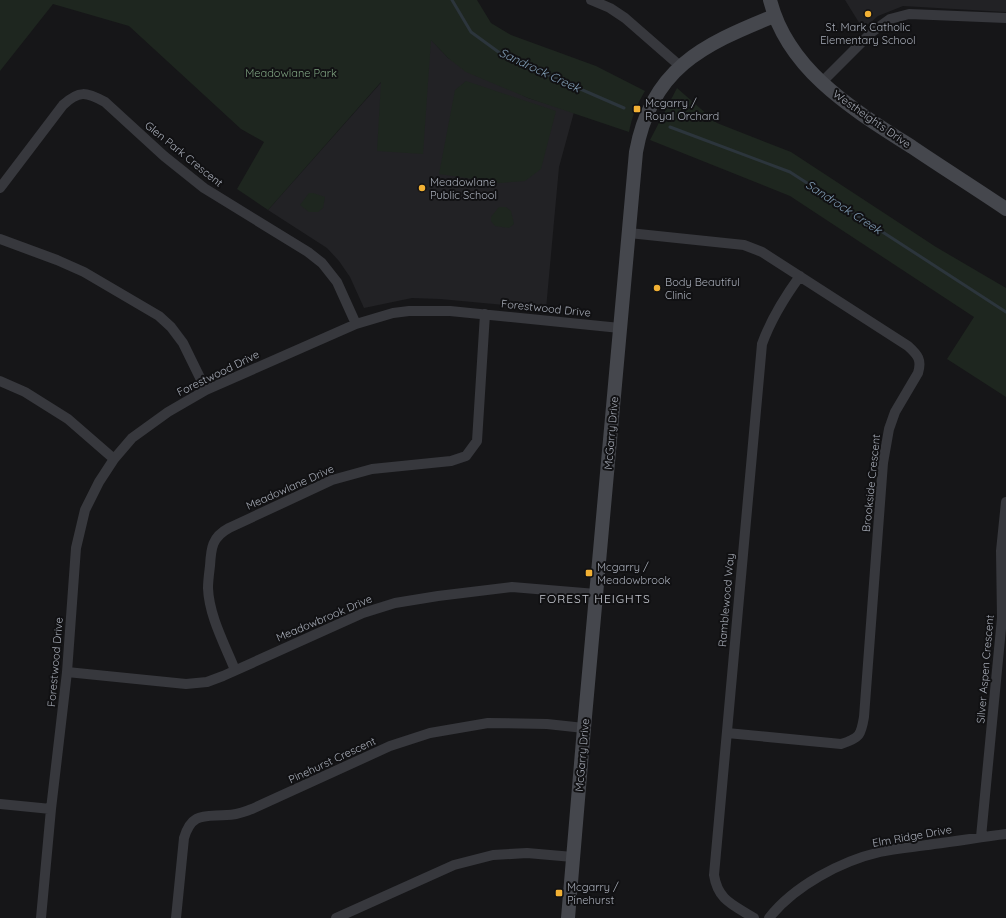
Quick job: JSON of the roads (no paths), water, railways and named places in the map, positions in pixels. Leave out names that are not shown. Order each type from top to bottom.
[{"type":"street","points":[[591,0],[610,8],[624,18],[680,66]]},
{"type":"street","name":"Westheights Drive","points":[[770,0],[774,16],[797,56],[821,83],[856,111],[1006,209]]},
{"type":"street","points":[[821,83],[872,32],[890,19],[909,14],[1006,18]]},
{"type":"street","name":"McGarry Drive","points":[[568,918],[620,328],[639,132],[650,105],[662,85],[680,66],[702,49],[734,32],[774,16]]},
{"type":"street","name":"Glen Park Crescent","points":[[0,188],[63,105],[72,97],[84,93],[95,96],[105,102],[164,156],[204,188],[308,252],[322,263],[337,282],[356,324]]},
{"type":"street","name":"Brookside Crescent","points":[[629,233],[744,245],[762,252],[908,346],[919,358],[920,367],[918,373],[895,412],[889,429],[883,462],[862,731],[856,738],[842,744],[727,733]]},
{"type":"street","points":[[0,239],[57,260],[84,272],[160,316],[171,327],[183,343],[206,390]]},
{"type":"street","name":"Ramblewood Way","points":[[754,918],[724,898],[719,892],[714,875],[762,344],[770,323],[785,297],[800,276]]},
{"type":"street","name":"Forestwood Drive","points":[[41,918],[51,808],[67,672],[76,548],[85,510],[99,482],[114,459],[132,438],[168,412],[206,390],[356,324],[393,313],[409,311],[450,311],[620,328]]},
{"type":"street","name":"Meadowlane Drive","points":[[235,670],[212,612],[208,589],[211,549],[216,538],[229,528],[332,480],[372,469],[451,461],[466,456],[477,441],[485,314]]},
{"type":"street","points":[[0,380],[25,392],[68,419],[114,459]]},
{"type":"street","name":"Silver Aspen Crescent","points":[[981,837],[1002,618],[1001,551],[1006,502]]},
{"type":"street","name":"Meadowbrook Drive","points":[[67,672],[186,684],[207,682],[363,613],[395,603],[512,587],[596,594]]},
{"type":"street","name":"Pinehurst Crescent","points":[[176,918],[184,838],[192,822],[201,817],[238,814],[252,809],[390,746],[430,733],[488,723],[547,724],[584,728]]},
{"type":"street","points":[[0,804],[51,808]]},
{"type":"street","name":"Elm Ridge Drive","points":[[769,918],[778,907],[793,894],[814,880],[851,862],[880,852],[1006,834]]},
{"type":"street","points":[[336,918],[454,866],[493,855],[526,853],[573,857]]},
{"type":"waterway","name":"Sandrock Creek","points":[[452,0],[471,32],[504,56],[624,108]]},
{"type":"waterway","name":"Sandrock Creek","points":[[670,127],[790,172],[1006,312]]},
{"type":"place","name":"St. Mark Catholic Elementary School","points":[[868,14]]},
{"type":"place","name":"Mcgarry / Royal Orchard","points":[[637,109]]},
{"type":"place","name":"Meadowlane Public School","points":[[422,188]]},
{"type":"place","name":"Body Beautiful Clinic","points":[[657,288]]},
{"type":"place","name":"Mcgarry / Meadowbrook","points":[[589,573]]},
{"type":"place","name":"Mcgarry / Pinehurst","points":[[559,893]]},
{"type":"district","name":"FOREST HEIGHTS","points":[[595,598]]},
{"type":"park label","name":"Meadowlane Park","points":[[291,73]]}]
